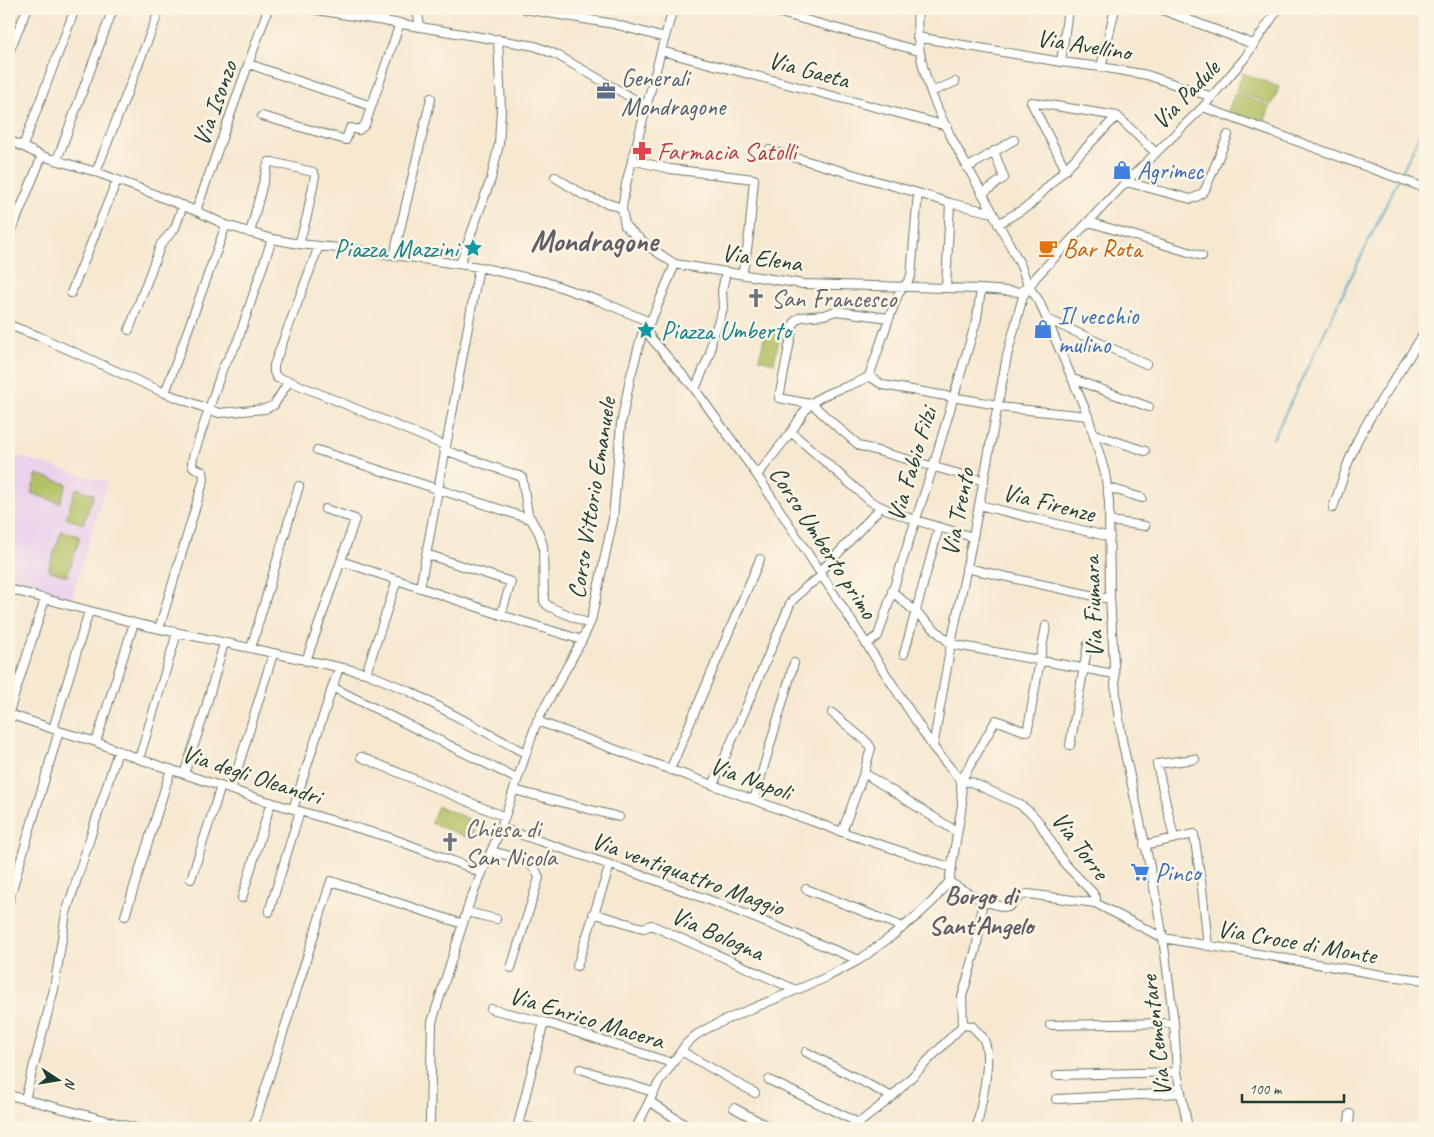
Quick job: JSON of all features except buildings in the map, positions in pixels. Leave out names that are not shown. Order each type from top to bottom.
[{"type":"street","points":[[9,52],[27,9]]},
{"type":"street","points":[[23,146],[75,9]]},
{"type":"street","points":[[57,160],[113,9]]},
{"type":"street","points":[[96,172],[160,9]]},
{"type":"street","name":"Via Isonzo","points":[[196,211],[268,9]]},
{"type":"street","points":[[315,9],[535,46],[557,54],[646,106]]},
{"type":"street","points":[[417,9],[420,27]]},
{"type":"street","points":[[525,9],[614,24],[665,38]]},
{"type":"street","name":"Via Elena","points":[[673,9],[660,50],[626,184],[622,208],[625,226],[661,256],[675,264],[803,284],[981,289],[1020,292],[1029,287]]},
{"type":"street","points":[[766,9],[919,51]]},
{"type":"street","name":"Via Fiumara","points":[[918,9],[917,36],[919,51],[931,92],[967,168],[1020,265],[1029,287],[1039,301],[1088,416],[1105,473],[1108,487],[1110,521],[1110,596],[1114,674],[1122,740],[1163,938]]},
{"type":"street","points":[[1061,62],[1068,9]]},
{"type":"street","points":[[1102,67],[1115,9]]},
{"type":"street","points":[[1160,9],[1253,44]]},
{"type":"street","name":"Via Padule","points":[[1029,287],[1036,277],[1126,182],[1212,97],[1244,59],[1278,9]]},
{"type":"street","points":[[262,116],[346,140],[350,128],[359,130],[365,125],[400,23]]},
{"type":"street","name":"Via Avellino","points":[[917,36],[1061,62],[1147,75],[1212,97]]},
{"type":"street","points":[[460,264],[470,232],[491,179],[499,144],[501,110],[498,39]]},
{"type":"street","name":"Via Gaeta","points":[[660,50],[946,126]]},
{"type":"street","points":[[249,64],[371,106]]},
{"type":"street","points":[[931,92],[955,82]]},
{"type":"street","points":[[394,256],[431,98]]},
{"type":"street","points":[[1066,170],[1031,102],[1118,116],[1156,153]]},
{"type":"street","points":[[1203,107],[1425,188]]},
{"type":"street","points":[[998,224],[1030,205],[1118,116]]},
{"type":"street","points":[[1126,182],[1192,199],[1196,198],[1205,190],[1228,135]]},
{"type":"street","points":[[9,140],[42,156],[96,172],[250,233],[299,244],[479,267],[546,282],[600,301],[648,325]]},
{"type":"street","points":[[967,168],[1014,140]]},
{"type":"street","points":[[769,150],[918,194],[992,213]]},
{"type":"street","points":[[982,194],[1004,178],[994,151]]},
{"type":"street","points":[[9,238],[42,156]]},
{"type":"street","points":[[632,160],[670,168],[754,179],[748,252],[742,274]]},
{"type":"street","points":[[250,233],[268,164],[272,162],[313,172],[315,176],[299,244]]},
{"type":"street","points":[[555,177],[585,196],[622,208]]},
{"type":"street","points":[[71,293],[117,180]]},
{"type":"street","points":[[757,475],[811,403],[869,376],[899,292],[908,283],[911,276],[918,194]]},
{"type":"street","points":[[946,288],[950,203]]},
{"type":"street","points":[[129,330],[161,244],[175,228],[183,206]]},
{"type":"street","points":[[1089,222],[1202,256]]},
{"type":"street","points":[[165,393],[226,225]]},
{"type":"street","points":[[159,629],[204,479],[203,472],[193,467],[192,463],[223,368],[237,342],[272,239]]},
{"type":"street","points":[[319,246],[274,365],[274,372],[277,378],[289,381],[445,448],[522,477],[530,519],[539,533],[543,546],[544,601],[550,608],[590,624]]},
{"type":"street","name":"Corso Vittorio Emanuele","points":[[429,1128],[432,1022],[470,900],[505,818],[536,722],[590,624],[613,519],[624,406],[642,334],[658,304],[675,264]]},
{"type":"street","points":[[420,588],[479,267]]},
{"type":"street","points":[[695,389],[710,354],[712,339],[722,315],[722,290],[726,272]]},
{"type":"street","name":"Via Trento","points":[[933,747],[951,644],[1009,347],[1023,296],[1029,287]]},
{"type":"street","name":"Via Fabio Filzi","points":[[866,644],[878,636],[933,467],[977,318],[981,289]]},
{"type":"street","points":[[889,318],[836,311],[824,315],[801,317],[796,320],[793,326],[779,398],[811,403],[860,446],[984,481]]},
{"type":"street","points":[[1047,319],[1146,364]]},
{"type":"street","points":[[9,325],[38,336],[165,393],[219,413],[265,409],[274,405],[289,381]]},
{"type":"street","name":"Corso Umberto primo","points":[[648,325],[651,338],[695,389],[757,475],[933,747],[962,781]]},
{"type":"street","points":[[1334,508],[1357,441],[1425,332]]},
{"type":"street","points":[[869,376],[882,385],[998,406],[1088,416]]},
{"type":"street","points":[[1073,379],[1148,407]]},
{"type":"street","points":[[791,432],[870,501],[916,519],[973,537]]},
{"type":"street","points":[[1094,434],[1145,451]]},
{"type":"street","points":[[317,450],[530,519]]},
{"type":"street","points":[[250,648],[299,486]]},
{"type":"street","points":[[1108,487],[1142,498]]},
{"type":"street","name":"Via Firenze","points":[[979,505],[1110,537]]},
{"type":"street","points":[[713,785],[791,602],[820,574],[882,507]]},
{"type":"street","points":[[306,661],[355,519],[325,509]]},
{"type":"street","points":[[1110,521],[1145,526]]},
{"type":"street","points":[[904,654],[939,527]]},
{"type":"street","points":[[426,554],[511,582],[501,615]]},
{"type":"street","points":[[670,770],[760,559]]},
{"type":"street","points":[[341,561],[582,640]]},
{"type":"street","points":[[966,568],[1104,598],[1110,596]]},
{"type":"street","points":[[366,673],[397,580]]},
{"type":"street","points":[[9,589],[159,629],[366,673],[416,695],[525,753]]},
{"type":"street","points":[[892,592],[951,644],[1114,674]]},
{"type":"street","points":[[9,713],[45,599]]},
{"type":"street","points":[[9,900],[89,611]]},
{"type":"street","points":[[96,742],[134,623]]},
{"type":"street","points":[[636,1128],[653,1092],[672,1063],[691,1040],[710,1027],[825,978],[859,960],[903,927],[933,901],[949,882],[962,805],[962,781],[996,720],[1024,732],[1027,731],[1046,626]]},
{"type":"street","points":[[139,759],[177,633]]},
{"type":"street","points":[[184,774],[202,721],[224,643]]},
{"type":"street","points":[[1070,745],[1088,644]]},
{"type":"street","points":[[231,790],[273,654]]},
{"type":"street","points":[[754,800],[794,663]]},
{"type":"street","points":[[270,912],[296,810],[339,667]]},
{"type":"street","points":[[332,687],[518,779]]},
{"type":"street","name":"Via degli Oleandri","points":[[9,713],[231,790],[391,838],[466,866],[482,874]]},
{"type":"street","points":[[832,713],[867,742],[871,748],[864,773],[842,832]]},
{"type":"street","name":"Via Napoli","points":[[536,722],[842,832],[952,868]]},
{"type":"street","points":[[25,1099],[54,990],[66,914],[118,751]]},
{"type":"street","points":[[361,757],[505,818]]},
{"type":"street","points":[[1174,838],[1157,764],[1195,759]]},
{"type":"street","points":[[125,916],[170,769]]},
{"type":"street","points":[[864,773],[957,832]]},
{"type":"street","name":"Via Torre","points":[[962,781],[971,782],[1019,804],[1039,822],[1064,862],[1096,898],[1095,903],[1163,938]]},
{"type":"street","points":[[191,879],[221,786]]},
{"type":"street","points":[[514,790],[619,817]]},
{"type":"street","points":[[242,898],[271,802]]},
{"type":"street","name":"Via ventiquattro Maggio","points":[[501,828],[661,882],[859,960]]},
{"type":"street","points":[[1144,844],[1194,834],[1208,946]]},
{"type":"street","points":[[492,851],[526,862],[538,873],[539,878],[511,968]]},
{"type":"street","points":[[577,966],[610,865]]},
{"type":"street","points":[[253,1128],[330,881],[463,924]]},
{"type":"street","points":[[949,882],[982,901],[1008,907],[1020,896],[1028,894],[1095,903]]},
{"type":"street","points":[[806,889],[903,927]]},
{"type":"street","points":[[851,1128],[859,1126],[892,1097],[963,1025],[962,996],[976,949],[982,901]]},
{"type":"street","points":[[467,912],[496,919]]},
{"type":"street","name":"Via Bologna","points":[[594,914],[644,928],[651,925],[796,990]]},
{"type":"street","name":"Via Croce di Monte","points":[[1163,938],[1388,976],[1425,980]]},
{"type":"street","name":"Via Cementare","points":[[1163,938],[1174,1023],[1177,1072],[1188,1128]]},
{"type":"street","name":"Via Enrico Macera","points":[[491,1009],[544,1022],[672,1063]]},
{"type":"street","points":[[532,1128],[518,1125],[544,1022]]},
{"type":"street","points":[[1050,1025],[1174,1023]]},
{"type":"street","points":[[963,1025],[972,1026],[983,1038],[986,1048],[987,1066],[977,1128]]},
{"type":"street","points":[[681,1051],[755,1093]]},
{"type":"street","points":[[806,1052],[892,1097]]},
{"type":"street","points":[[580,1069],[653,1092]]},
{"type":"street","points":[[1057,1075],[1177,1072]]},
{"type":"street","points":[[769,1080],[859,1126]]},
{"type":"street","points":[[1056,1099],[1180,1093]]},
{"type":"street","points":[[9,1095],[136,1128]]},
{"type":"street","points":[[649,1101],[690,1128]]},
{"type":"street","points":[[734,1108],[770,1128]]},
{"type":"street","points":[[1348,1128],[1350,1114]]},
{"type":"shaded area","points":[[9,454],[107,482],[71,601],[9,584]]},
{"type":"green space","points":[[1243,73],[1279,87],[1272,105],[1236,91]]},
{"type":"green space","points":[[1235,93],[1270,107],[1263,125],[1228,111]]},
{"type":"green space","points":[[766,331],[780,335],[774,363],[759,359]]},
{"type":"green space","points":[[37,474],[67,484],[60,503],[31,493]]},
{"type":"green space","points":[[76,488],[94,494],[83,524],[66,518]]},
{"type":"green space","points":[[62,530],[80,537],[67,576],[48,570]]},
{"type":"green space","points":[[438,806],[479,823],[472,839],[431,823]]},
{"type":"waterway","points":[[1400,176],[1425,124]]},
{"type":"waterway","points":[[1273,439],[1398,180]]},
{"type":"place","name":"Generali Mondragone","points":[[606,91]]},
{"type":"place","name":"Farmacia Satolli","points":[[642,151]]},
{"type":"place","name":"Agrimec","points":[[1122,170]]},
{"type":"place","name":"Piazza Mazzini","points":[[473,248]]},
{"type":"place","name":"Bar Rota","points":[[1048,248]]},
{"type":"place","name":"San Francesco","points":[[756,298]]},
{"type":"place","name":"Il vecchio mulino","points":[[1043,329]]},
{"type":"place","name":"Piazza Umberto","points":[[646,330]]},
{"type":"place","name":"Chiesa di San Nicola","points":[[450,842]]},
{"type":"place","name":"Pinco","points":[[1140,872]]},
{"type":"district","name":"Mondragone","points":[[594,241]]},
{"type":"district","name":"Borgo di Sant'Angelo","points":[[981,910]]}]
